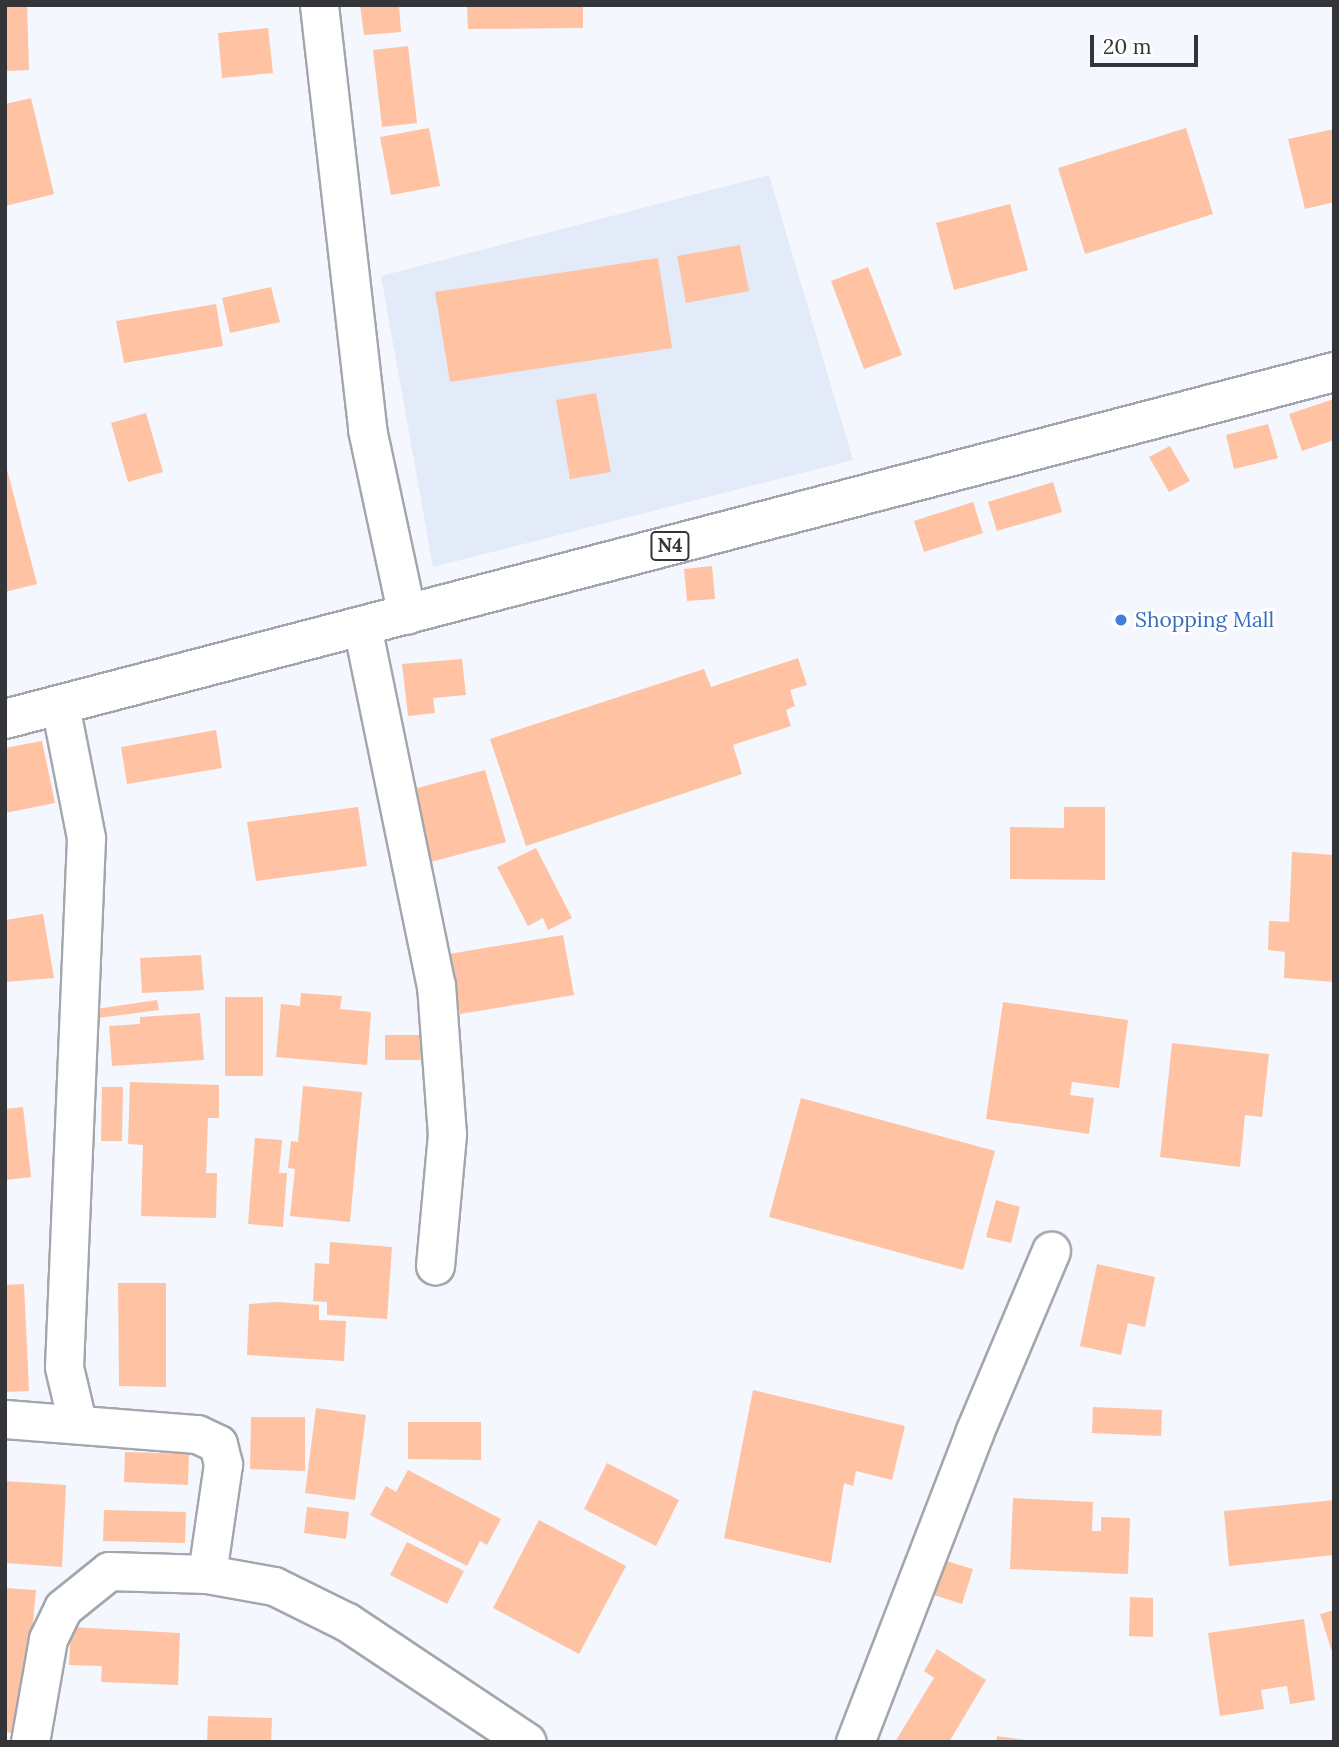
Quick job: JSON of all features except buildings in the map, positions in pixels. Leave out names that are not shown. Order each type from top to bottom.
[{"type":"highway","name":"N4","points":[[5,719],[1334,372]]},
{"type":"street","points":[[319,5],[367,429],[407,615]]},
{"type":"street","points":[[362,626],[436,985],[447,1134],[435,1265]]},
{"type":"street","points":[[60,705],[86,838],[64,1367],[77,1422]]},
{"type":"street","points":[[855,1742],[974,1433],[1051,1251]]},
{"type":"street","points":[[5,1419],[77,1422],[154,1434],[197,1434],[218,1444],[223,1464],[207,1574]]},
{"type":"street","points":[[30,1742],[48,1639],[63,1608],[85,1587],[109,1571],[207,1574],[274,1586],[347,1622],[527,1742]]},
{"type":"shaded area","points":[[769,175],[853,460],[433,567],[381,276]]},
{"type":"place","name":"Shopping Mall","points":[[1121,620]]}]
